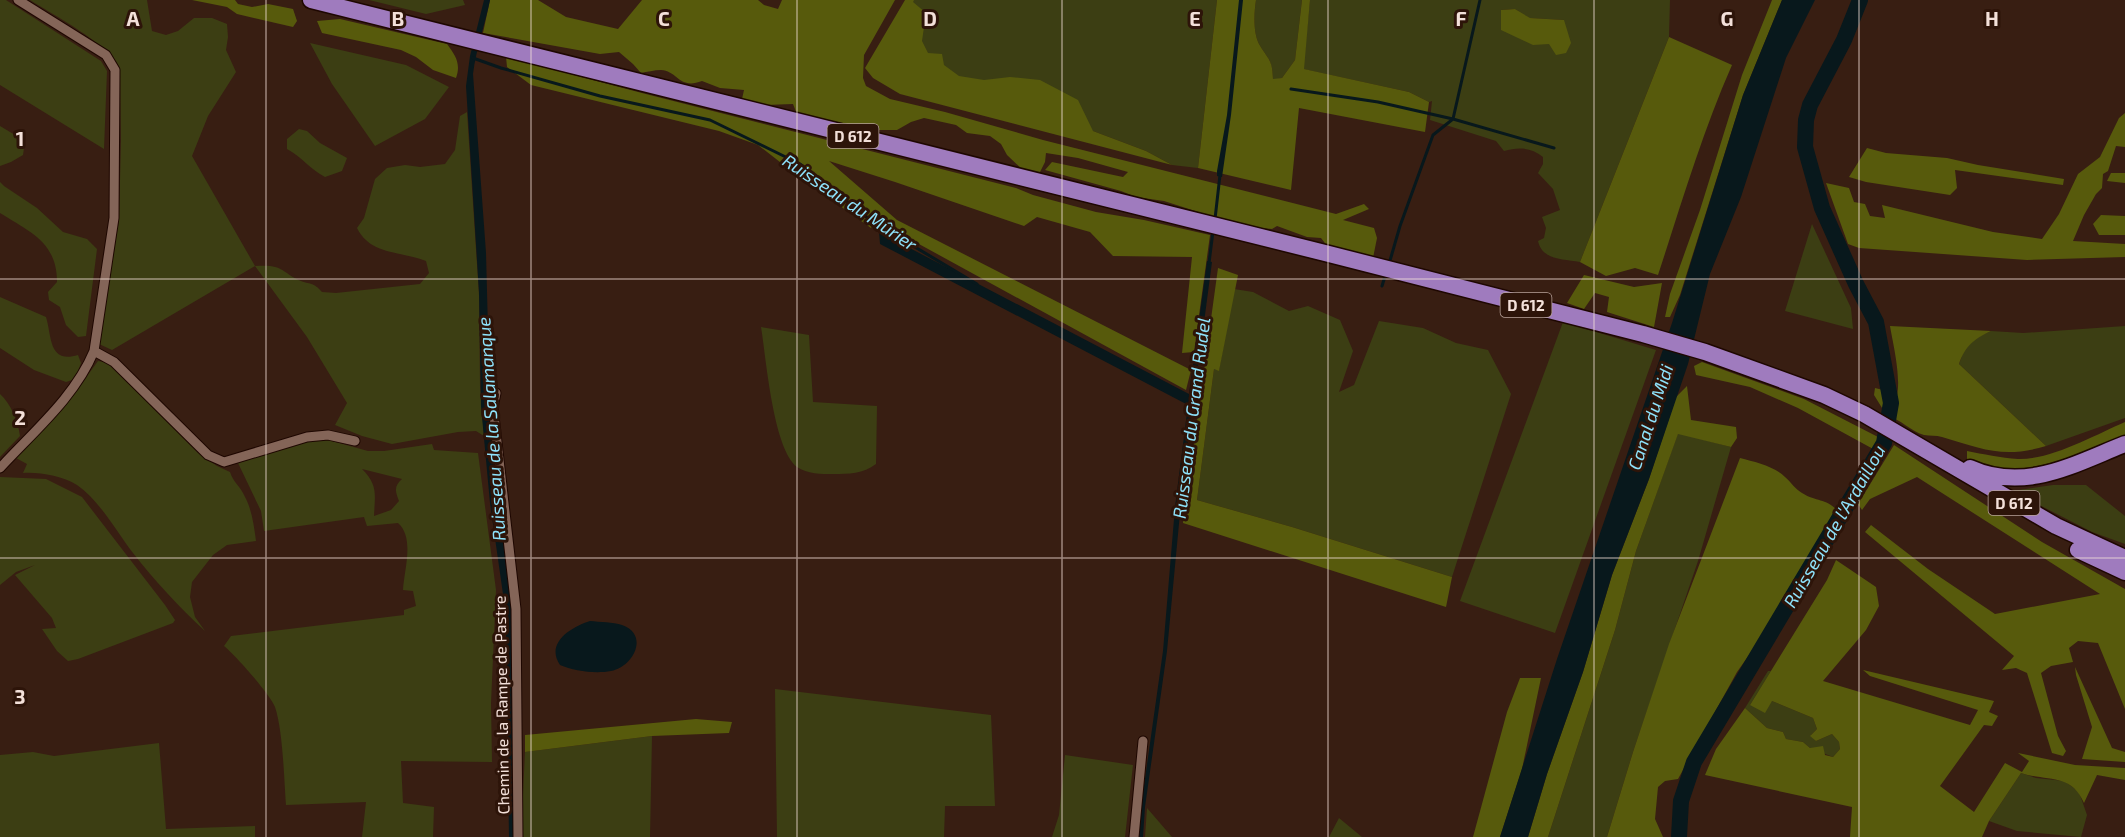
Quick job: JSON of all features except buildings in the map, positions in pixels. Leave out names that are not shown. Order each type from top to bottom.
[{"type":"highway","name":"D 612","points":[[311,0],[1643,334],[1705,352],[1785,381],[1985,475],[2014,479],[2043,475],[2125,444]]},
{"type":"highway","name":"D 612","points":[[1895,433],[2054,531],[2125,564]]},
{"type":"highway","name":"D 612","points":[[1895,433],[2056,526],[2125,558]]},
{"type":"highway","points":[[2054,531],[2073,547],[2125,572]]},
{"type":"street","points":[[0,468],[73,389],[86,369],[93,351],[114,218],[115,70],[106,55],[18,0]]},
{"type":"street","points":[[93,351],[114,362],[208,455],[216,460],[225,462],[307,437],[328,435],[355,441]]},
{"type":"street","name":"Chemin de la Rampe de Pastre","points":[[496,393],[493,407],[516,609],[518,837]]},
{"type":"street","points":[[1134,837],[1143,741]]},
{"type":"shaded area","points":[[0,0],[6,0],[101,61],[107,71],[104,149],[0,85]]},
{"type":"shaded area","points":[[30,0],[147,0],[152,31],[166,35],[178,31],[194,18],[212,18],[227,24],[226,50],[236,72],[208,116],[192,156],[255,266],[112,350],[99,344],[119,220],[120,69],[115,60],[94,41]]},
{"type":"shaded area","points":[[192,0],[235,0],[238,4],[252,7],[268,4],[293,9],[297,21],[293,27],[237,14],[227,7]]},
{"type":"shaded area","points":[[369,0],[463,0],[465,5],[426,14]]},
{"type":"shaded area","points":[[490,0],[538,0],[566,17],[618,29],[642,0],[758,0],[764,5],[778,9],[782,0],[895,0],[864,55],[863,78],[866,86],[890,99],[1336,214],[1364,204],[1369,209],[1343,220],[1374,228],[1377,238],[1373,258],[1328,247],[1321,238],[1307,237],[1277,226],[1272,229],[1251,227],[1164,201],[1136,197],[1045,170],[1052,162],[1123,177],[1128,172],[1078,158],[1046,153],[1040,172],[1026,173],[1007,155],[1001,144],[990,136],[967,133],[956,125],[924,118],[897,130],[878,130],[797,114],[793,104],[765,105],[742,99],[744,90],[720,88],[702,81],[683,82],[667,71],[641,73],[619,52],[600,54],[483,33]]},
{"type":"shaded area","points":[[905,0],[914,0],[913,2],[926,13],[922,41],[928,53],[942,54],[944,65],[959,76],[984,80],[1010,77],[1040,80],[1078,100],[1093,131],[1146,151],[1172,165],[900,94],[873,78],[865,68]]},
{"type":"shaded area","points":[[913,0],[1217,0],[1198,168],[1172,165],[1146,151],[1093,131],[980,96],[890,41]]},
{"type":"shaded area","points":[[1217,0],[1256,0],[1254,16],[1256,34],[1259,44],[1271,63],[1273,79],[1282,78],[1295,60],[1302,0],[1310,0],[1304,69],[1409,92],[1429,102],[1425,132],[1299,108],[1291,190],[1198,168]]},
{"type":"shaded area","points":[[1256,0],[1302,0],[1295,60],[1282,78],[1273,80],[1271,63],[1257,39],[1254,22]]},
{"type":"shaded area","points":[[1310,0],[1670,0],[1669,37],[1580,262],[1554,258],[1540,247],[1538,241],[1544,238],[1546,228],[1542,217],[1560,210],[1553,189],[1538,173],[1543,164],[1543,157],[1534,151],[1524,149],[1504,151],[1496,141],[1430,120],[1432,101],[1429,102],[1409,92],[1303,69]],"holes":[[[1515,9],[1529,18],[1564,20],[1502,29],[1501,10]]]},
{"type":"shaded area","points":[[1772,0],[1782,0],[1743,95],[1680,295],[1670,317],[1665,317],[1670,294],[1700,210],[1742,75]]},
{"type":"shaded area","points":[[1515,9],[1530,18],[1564,20],[1571,43],[1566,53],[1556,55],[1549,44],[1533,45],[1501,30],[1501,10]]},
{"type":"shaded area","points":[[340,19],[447,44],[457,60],[456,78],[433,70],[416,57],[401,50],[322,33],[317,21]]},
{"type":"shaded area","points":[[1669,37],[1732,65],[1701,143],[1658,275],[1635,268],[1606,276],[1580,262]]},
{"type":"shaded area","points":[[310,43],[406,65],[449,87],[425,119],[375,146],[332,84]]},
{"type":"shaded area","points":[[506,57],[1016,188],[1033,195],[1096,212],[1210,235],[1194,352],[1182,353],[1192,257],[1113,256],[1090,232],[1037,217],[1024,226],[829,161],[897,220],[1191,370],[1186,390],[875,220],[871,228],[758,145],[719,131],[531,85],[507,67]]},
{"type":"shaded area","points":[[467,112],[479,295],[480,386],[484,436],[476,431],[458,432],[392,444],[362,436],[335,425],[347,403],[307,337],[255,266],[276,267],[301,281],[314,285],[322,292],[336,293],[420,284],[429,273],[426,261],[378,248],[363,237],[357,228],[364,218],[375,179],[387,168],[445,164],[455,150],[460,116]]},
{"type":"shaded area","points":[[2125,113],[2125,147],[2116,146],[2108,171],[2103,174],[2102,188],[2084,215],[2073,241],[2125,244],[2125,257],[2027,260],[1859,248],[1848,244],[1826,183],[1849,188],[1854,202],[1865,204],[1870,216],[1885,218],[1882,205],[1993,232],[2042,239],[2059,214],[2078,174],[2100,157],[2119,118]]},
{"type":"shaded area","points":[[0,126],[25,141],[23,155],[0,166]]},
{"type":"shaded area","points":[[299,129],[307,131],[320,143],[347,158],[342,171],[325,177],[287,149],[287,139]]},
{"type":"shaded area","points":[[1867,148],[1886,153],[1947,158],[2064,179],[2063,185],[1955,170],[1957,188],[1950,195],[1866,182],[1849,177]]},
{"type":"shaded area","points":[[2111,173],[2125,173],[2125,183],[2107,181]]},
{"type":"shaded area","points":[[0,182],[37,208],[63,232],[87,239],[97,249],[86,336],[78,337],[66,325],[60,307],[49,300],[48,292],[57,282],[56,268],[47,248],[31,233],[0,213]]},
{"type":"shaded area","points":[[2101,215],[2125,216],[2125,235],[2099,235],[2093,224]]},
{"type":"shaded area","points":[[1812,224],[1851,308],[1853,329],[1785,311]]},
{"type":"shaded area","points":[[1218,268],[1238,275],[1219,371],[1214,369],[1197,500],[1452,577],[1446,607],[1183,523]]},
{"type":"shaded area","points":[[1584,275],[1634,287],[1662,283],[1654,327],[1607,312],[1609,297],[1595,293],[1584,309],[1567,303]]},
{"type":"shaded area","points":[[1234,289],[1253,292],[1289,311],[1308,306],[1340,320],[1353,351],[1339,392],[1354,385],[1379,321],[1423,328],[1456,343],[1488,350],[1511,394],[1452,577],[1197,500],[1214,369],[1219,370]]},
{"type":"shaded area","points":[[0,297],[46,317],[56,352],[68,357],[78,355],[81,363],[75,379],[66,382],[34,370],[0,348]]},
{"type":"shaded area","points":[[1563,322],[1656,350],[1555,633],[1460,601]]},
{"type":"shaded area","points":[[1890,326],[1991,331],[1971,344],[1964,352],[1959,364],[2046,446],[2017,452],[1993,451],[1940,436],[1924,435],[1887,416],[1874,395],[1875,388],[1883,390],[1894,403],[1897,396],[1897,365]]},
{"type":"shaded area","points":[[2125,326],[2125,418],[2046,446],[1959,364],[1964,350],[1974,339],[1991,331],[2023,333]]},
{"type":"shaded area","points":[[761,327],[809,335],[813,402],[877,406],[876,464],[861,472],[845,474],[815,473],[797,467],[789,457],[776,423]]},
{"type":"shaded area","points":[[98,361],[109,363],[198,453],[230,472],[247,502],[256,541],[227,545],[213,555],[192,582],[190,597],[195,617],[205,631],[150,574],[100,508],[85,492],[77,485],[58,477],[23,473],[27,464],[16,458],[69,401]]},
{"type":"shaded area","points":[[1702,362],[1804,399],[1880,438],[1875,450],[1798,408],[1750,387],[1696,375],[1694,366]]},
{"type":"shaded area","points":[[1687,386],[1691,420],[1736,427],[1737,438],[1731,447],[1678,434],[1636,551],[1615,630],[1548,837],[1528,837],[1547,774],[1583,672],[1612,575],[1649,479],[1676,397]]},
{"type":"shaded area","points":[[0,394],[13,413],[20,436],[0,457]]},
{"type":"shaded area","points":[[2125,422],[2125,435],[2048,464],[2009,468],[1989,466],[1967,459],[1967,451],[2018,459],[2044,455],[2073,446]]},
{"type":"shaded area","points":[[1678,433],[1731,447],[1698,561],[1633,752],[1607,837],[1548,837],[1615,630],[1636,551]]},
{"type":"shaded area","points":[[328,440],[368,451],[432,444],[434,450],[478,453],[496,590],[491,703],[492,762],[401,761],[403,803],[434,807],[433,837],[362,837],[366,802],[286,805],[281,742],[275,707],[252,675],[224,646],[231,636],[404,615],[404,610],[416,606],[413,591],[403,590],[407,546],[403,529],[398,523],[367,526],[364,517],[264,531],[261,511],[238,463],[309,441]],"holes":[[[362,469],[402,479],[396,489],[399,501],[391,510],[374,516],[373,485]]]},
{"type":"shaded area","points":[[1894,445],[2042,542],[2125,589],[2125,709],[2098,643],[2078,641],[2069,648],[2073,662],[2051,666],[2041,673],[2058,736],[2066,751],[2063,756],[2052,753],[2027,673],[2016,668],[2002,670],[2014,656],[1865,532],[1871,525],[1928,569],[1995,614],[2100,594],[1917,477],[1870,499],[1862,510],[1858,504]]},
{"type":"shaded area","points":[[1740,458],[1775,470],[1800,491],[1826,502],[1840,513],[1796,589],[1737,672],[1678,779],[1665,781],[1658,787],[1655,819],[1663,837],[1607,837],[1669,644]]},
{"type":"shaded area","points":[[0,477],[46,479],[82,497],[165,605],[175,620],[173,623],[68,661],[57,651],[42,629],[56,628],[52,618],[15,575],[35,565],[16,572],[0,585]]},
{"type":"shaded area","points":[[2053,485],[2086,485],[2125,516],[2125,544],[2092,532],[2012,491]]},
{"type":"shaded area","points":[[1836,560],[1876,587],[1879,606],[1866,630],[1823,681],[1970,725],[1978,710],[1870,676],[1863,670],[1994,701],[1989,712],[1998,716],[1992,726],[1984,725],[1940,786],[1974,812],[2005,763],[2022,772],[2029,761],[2018,753],[2075,765],[2125,768],[2125,780],[2097,775],[2084,803],[2079,793],[2065,783],[2021,773],[1989,821],[1982,837],[1850,837],[1852,807],[1705,775],[1716,749],[1745,708],[1767,728],[1783,732],[1786,739],[1803,742],[1810,748],[1823,746],[1825,755],[1833,757],[1840,749],[1839,742],[1832,734],[1816,741],[1810,736],[1817,729],[1813,718],[1772,701],[1765,713],[1750,705],[1827,580]]},
{"type":"shaded area","points":[[2075,667],[2112,748],[2125,752],[2125,762],[2082,759],[2092,727]]},
{"type":"shaded area","points":[[1768,671],[1771,671],[1750,705],[1772,701],[1813,718],[1817,729],[1811,735],[1816,741],[1832,734],[1839,742],[1840,749],[1833,757],[1810,748],[1803,742],[1786,739],[1783,732],[1767,728],[1745,708]]},
{"type":"shaded area","points":[[1520,678],[1541,678],[1522,769],[1500,837],[1473,837],[1507,712]]},
{"type":"shaded area","points":[[775,689],[991,715],[995,806],[945,806],[944,837],[777,837]]},
{"type":"shaded area","points":[[696,719],[732,722],[729,733],[652,736],[525,752],[525,735]]},
{"type":"shaded area","points":[[652,736],[650,837],[521,837],[525,752]]},
{"type":"shaded area","points":[[159,743],[166,829],[255,826],[255,837],[0,837],[0,755],[33,752],[54,756]]},
{"type":"shaded area","points":[[1065,755],[1133,765],[1125,837],[1052,837],[1059,815]]},
{"type":"shaded area","points":[[2021,773],[2036,778],[2065,781],[2079,792],[2087,815],[2081,837],[2017,831],[1989,821]]},
{"type":"shaded area","points":[[1147,808],[1172,837],[1145,837]]},
{"type":"shaded area","points":[[1339,818],[1362,837],[1329,837]]},
{"type":"water","name":"Ruisseau de la Salamanque","points":[[484,0],[490,0],[473,74],[486,253],[490,407],[513,593],[515,837],[509,837],[506,638],[481,406],[479,292],[466,86],[470,56]]},
{"type":"water","points":[[1239,0],[1243,0],[1222,177],[1217,176],[1217,171],[1227,115]]},
{"type":"water","name":"Canal du Midi","points":[[1782,0],[1815,0],[1786,58],[1741,197],[1710,274],[1688,364],[1649,479],[1612,575],[1583,672],[1547,774],[1528,837],[1500,837],[1557,659],[1672,323],[1743,95]]},
{"type":"water","points":[[879,232],[1189,394],[1207,261],[1212,262],[1183,481],[1167,651],[1145,807],[1143,837],[1138,837],[1141,807],[1163,651],[1175,507],[1188,405],[880,244]]},
{"type":"water","points":[[590,621],[618,624],[630,630],[637,643],[632,657],[626,664],[611,671],[598,672],[560,665],[556,657],[556,650],[562,637],[575,627]]},
{"type":"waterway","points":[[1389,264],[1400,226],[1433,135],[1453,119],[1480,0]]},
{"type":"waterway","name":"Ruisseau de l'Ardaillou","points":[[1679,837],[1681,801],[1694,762],[1884,443],[1891,403],[1876,322],[1856,284],[1822,208],[1805,147],[1806,120],[1810,105],[1844,40],[1860,0]]},
{"type":"waterway","name":"Ruisseau du Mûrier","points":[[473,58],[600,96],[710,120],[800,164],[873,222],[977,284]]},
{"type":"waterway","points":[[1291,89],[1378,102],[1453,119],[1554,148]]},
{"type":"waterway","name":"Ruisseau du Grand Rudel","points":[[1215,219],[1220,175]]},
{"type":"waterway","name":"Ruisseau du Grand Rudel","points":[[1209,263],[1213,231]]},
{"type":"waterway","points":[[1382,286],[1386,273]]}]
